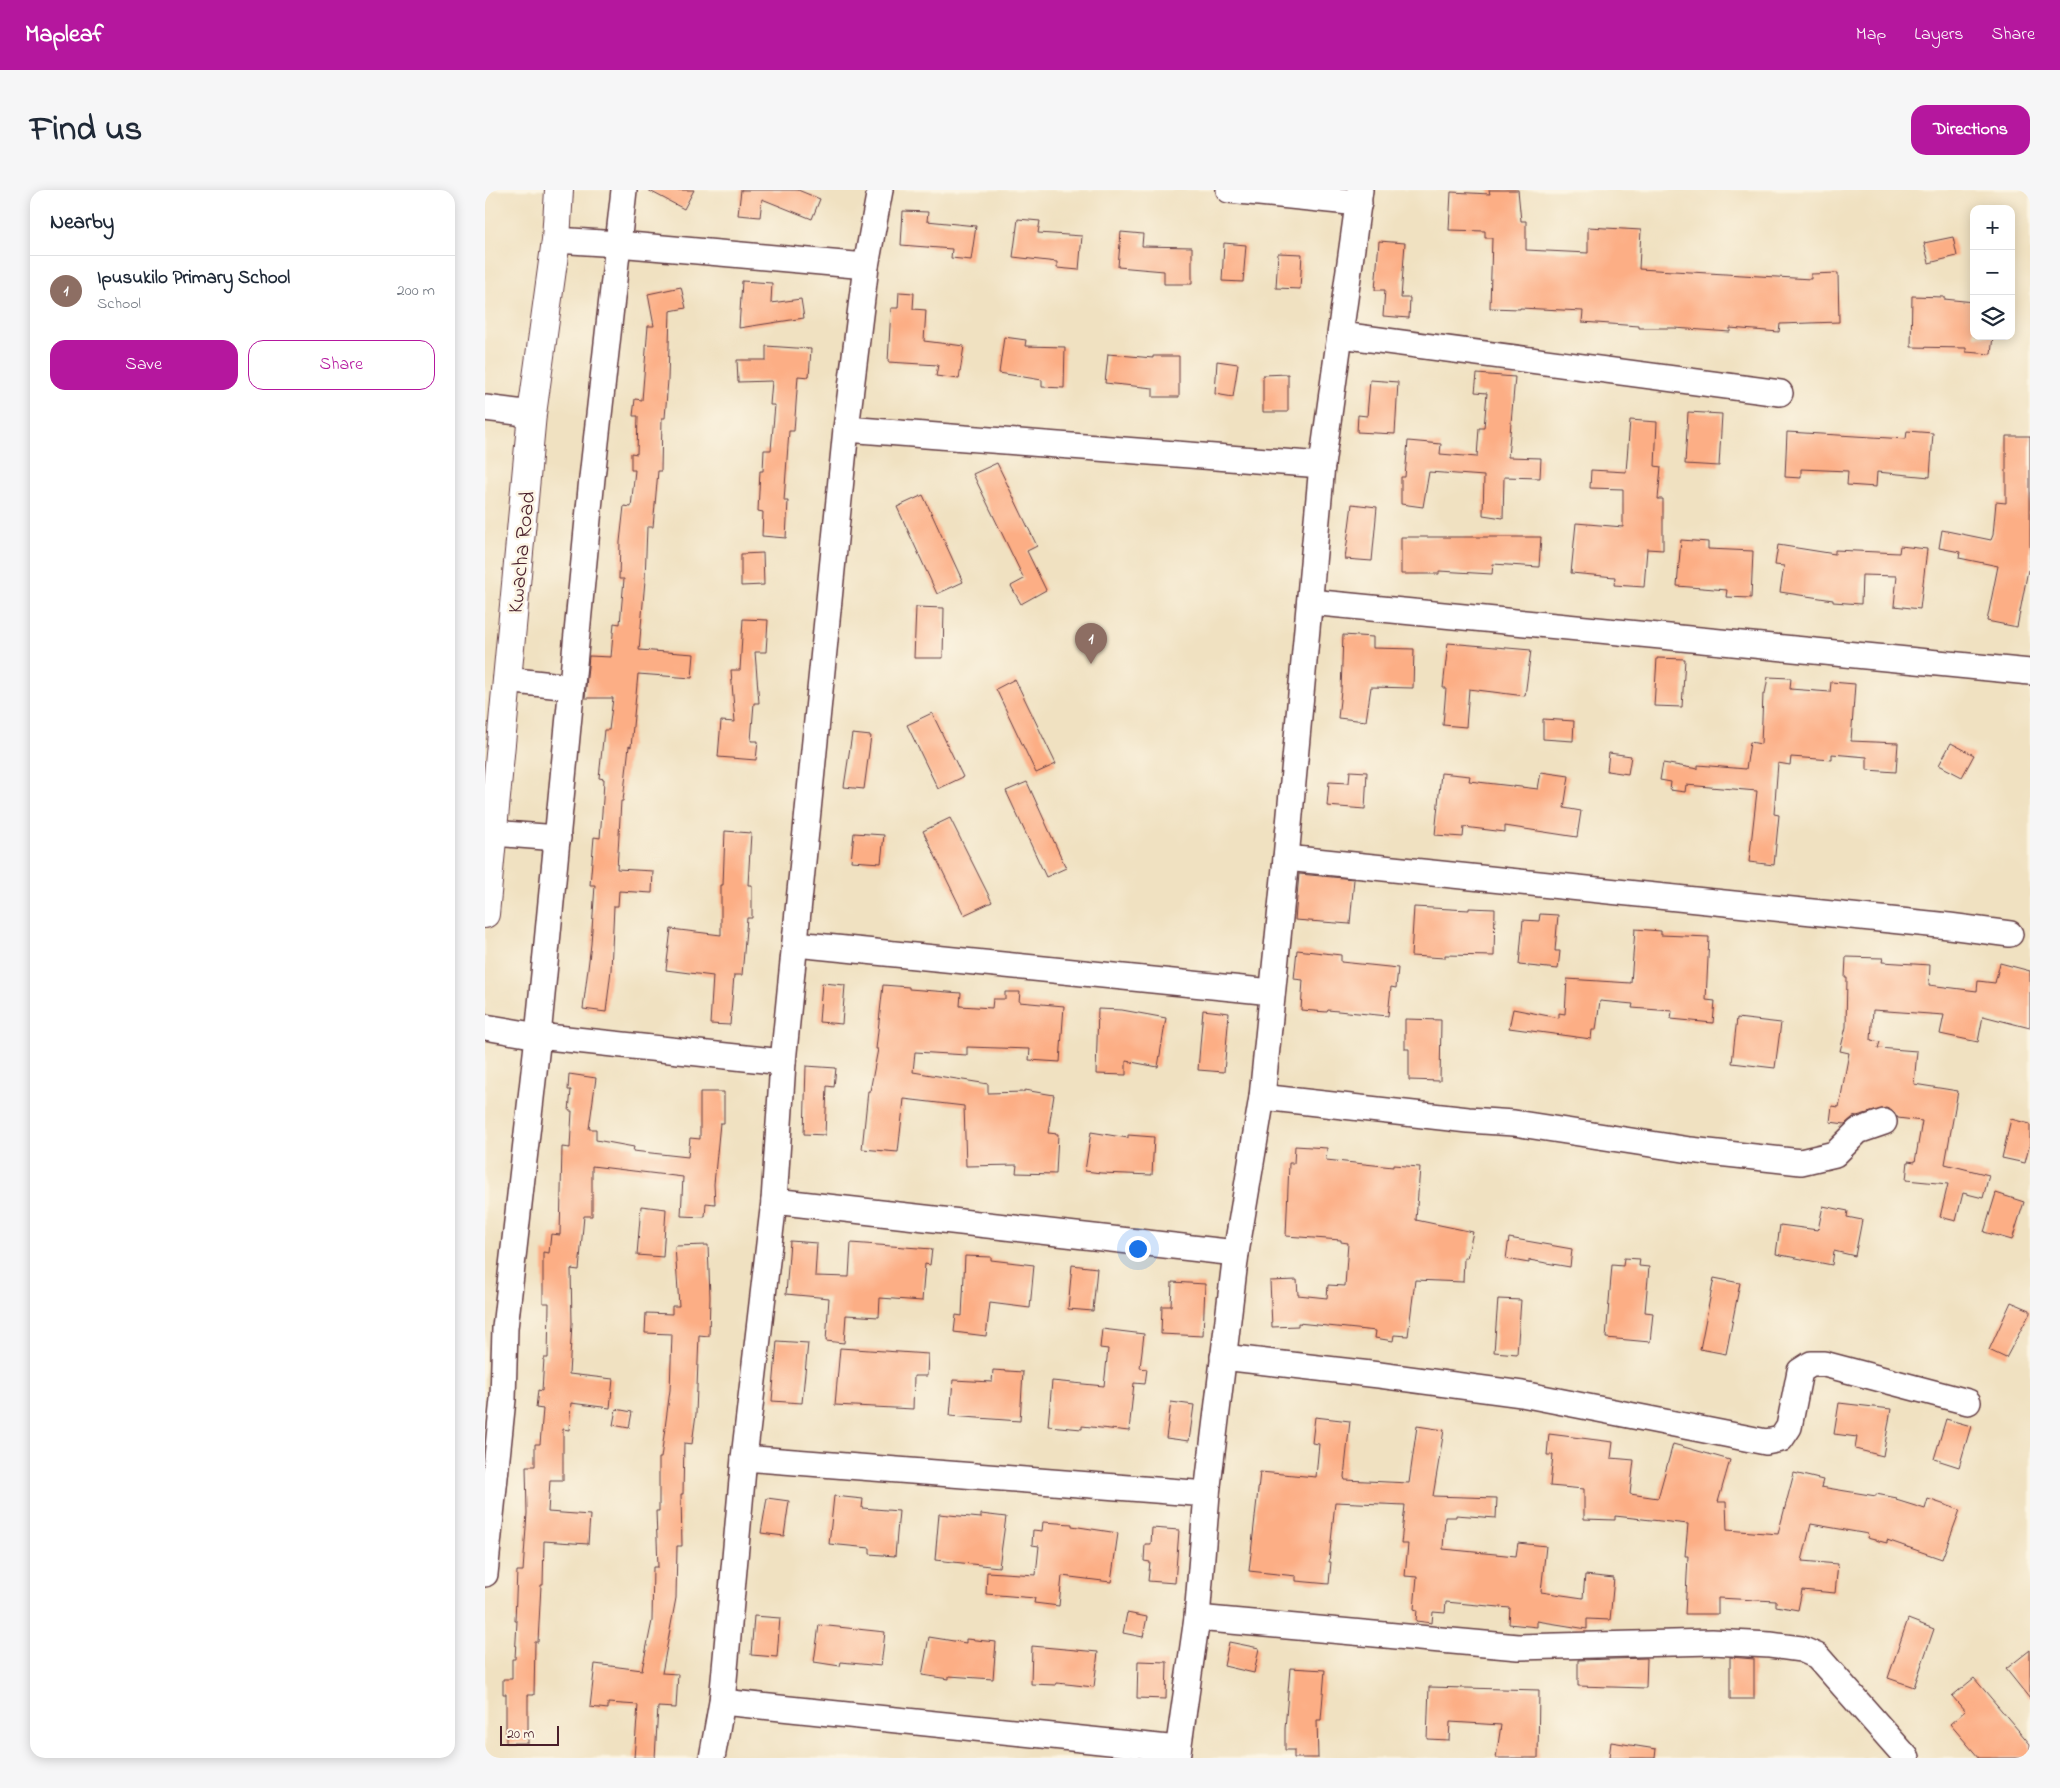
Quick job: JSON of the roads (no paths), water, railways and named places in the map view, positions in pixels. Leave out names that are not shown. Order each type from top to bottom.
[{"type":"main road","name":"Kwacha Road","points":[[485,914],[492,833],[491,792],[520,556],[532,414],[556,240],[559,190]]},
{"type":"street","points":[[485,1574],[503,1399],[505,1328],[538,1036],[571,687],[624,190]]},
{"type":"street","points":[[712,1758],[722,1702],[743,1458],[774,1201],[783,1062],[846,428],[866,266],[880,190]]},
{"type":"street","points":[[722,1702],[1178,1754],[1197,1618],[1207,1494],[1236,1253],[1262,1097],[1322,465],[1359,197],[1229,190]]},
{"type":"street","points":[[556,240],[866,266]]},
{"type":"street","points":[[1341,335],[1780,394]]},
{"type":"street","points":[[485,408],[532,414]]},
{"type":"street","points":[[846,428],[1322,465]]},
{"type":"street","points":[[1310,602],[2030,672]]},
{"type":"street","points":[[506,680],[571,687]]},
{"type":"street","points":[[492,833],[558,838]]},
{"type":"street","points":[[1286,858],[2011,934]]},
{"type":"street","points":[[796,944],[1272,992]]},
{"type":"street","points":[[485,1027],[538,1036],[783,1062]]},
{"type":"street","points":[[1262,1097],[1468,1120],[1514,1123],[1690,1150],[1801,1162],[1835,1154],[1858,1131],[1884,1122]]},
{"type":"street","points":[[774,1201],[1236,1253]]},
{"type":"street","points":[[1223,1357],[1521,1394],[1766,1442],[1781,1440],[1789,1427],[1800,1371],[1811,1364],[1824,1364],[1968,1402]]},
{"type":"street","points":[[743,1458],[1207,1494]]},
{"type":"street","points":[[1197,1618],[1518,1647],[1712,1642],[1770,1645],[1801,1649],[1817,1656],[1907,1758]]},
{"type":"place","name":"Ipusukilo Primary School","points":[[1091,664]]}]
